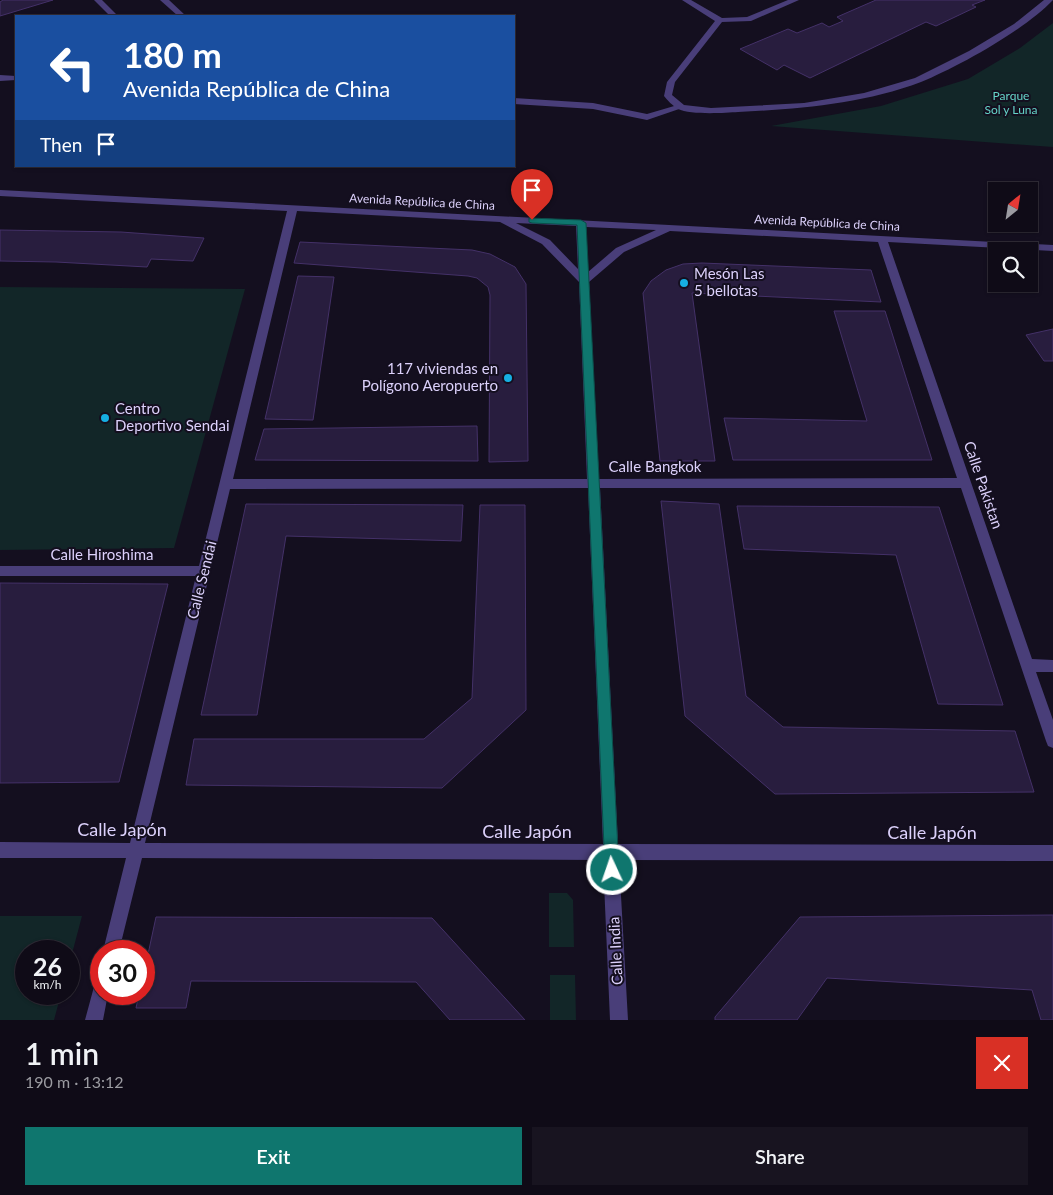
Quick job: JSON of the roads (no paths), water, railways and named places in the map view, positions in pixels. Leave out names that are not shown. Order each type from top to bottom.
[{"type":"street","points":[[98,0],[113,15]]},
{"type":"street","points":[[164,0],[181,15]]},
{"type":"street","points":[[686,0],[720,20],[748,19],[796,0]]},
{"type":"street","points":[[515,101],[594,106],[647,117],[681,107],[712,111],[804,106],[865,94],[918,80],[972,53],[1017,26],[1049,0]]},
{"type":"street","points":[[681,107],[668,96],[671,82],[720,20]]},
{"type":"street","points":[[0,78],[15,78]]},
{"type":"street","name":"Avenida República de China","points":[[0,193],[1053,248]]},
{"type":"street","name":"Calle Sendai","points":[[114,940],[293,208]]},
{"type":"street","points":[[500,219],[546,242],[584,281],[620,250],[672,227]]},
{"type":"street","name":"Calle India","points":[[581,223],[620,1020]]},
{"type":"street","name":"Calle Pakistan","points":[[882,239],[1053,741]]},
{"type":"street","name":"Calle Bangkok","points":[[225,484],[965,483]]},
{"type":"street","name":"Calle Hiroshima","points":[[0,571],[204,571]]},
{"type":"street","points":[[1027,666],[1053,666]]},
{"type":"street","name":"Calle Japón","points":[[0,850],[1053,853]]},
{"type":"street","points":[[94,1020],[97,1005]]},
{"type":"place","name":"Mesón Las 5 bellotas","points":[[684,283]]},
{"type":"place","name":"117 viviendas en Polígono Aeropuerto","points":[[508,378]]},
{"type":"place","name":"Centro Deportivo Sendai","points":[[105,418]]},
{"type":"park label","name":"Parque Sol y Luna","points":[[1011,103]]}]
